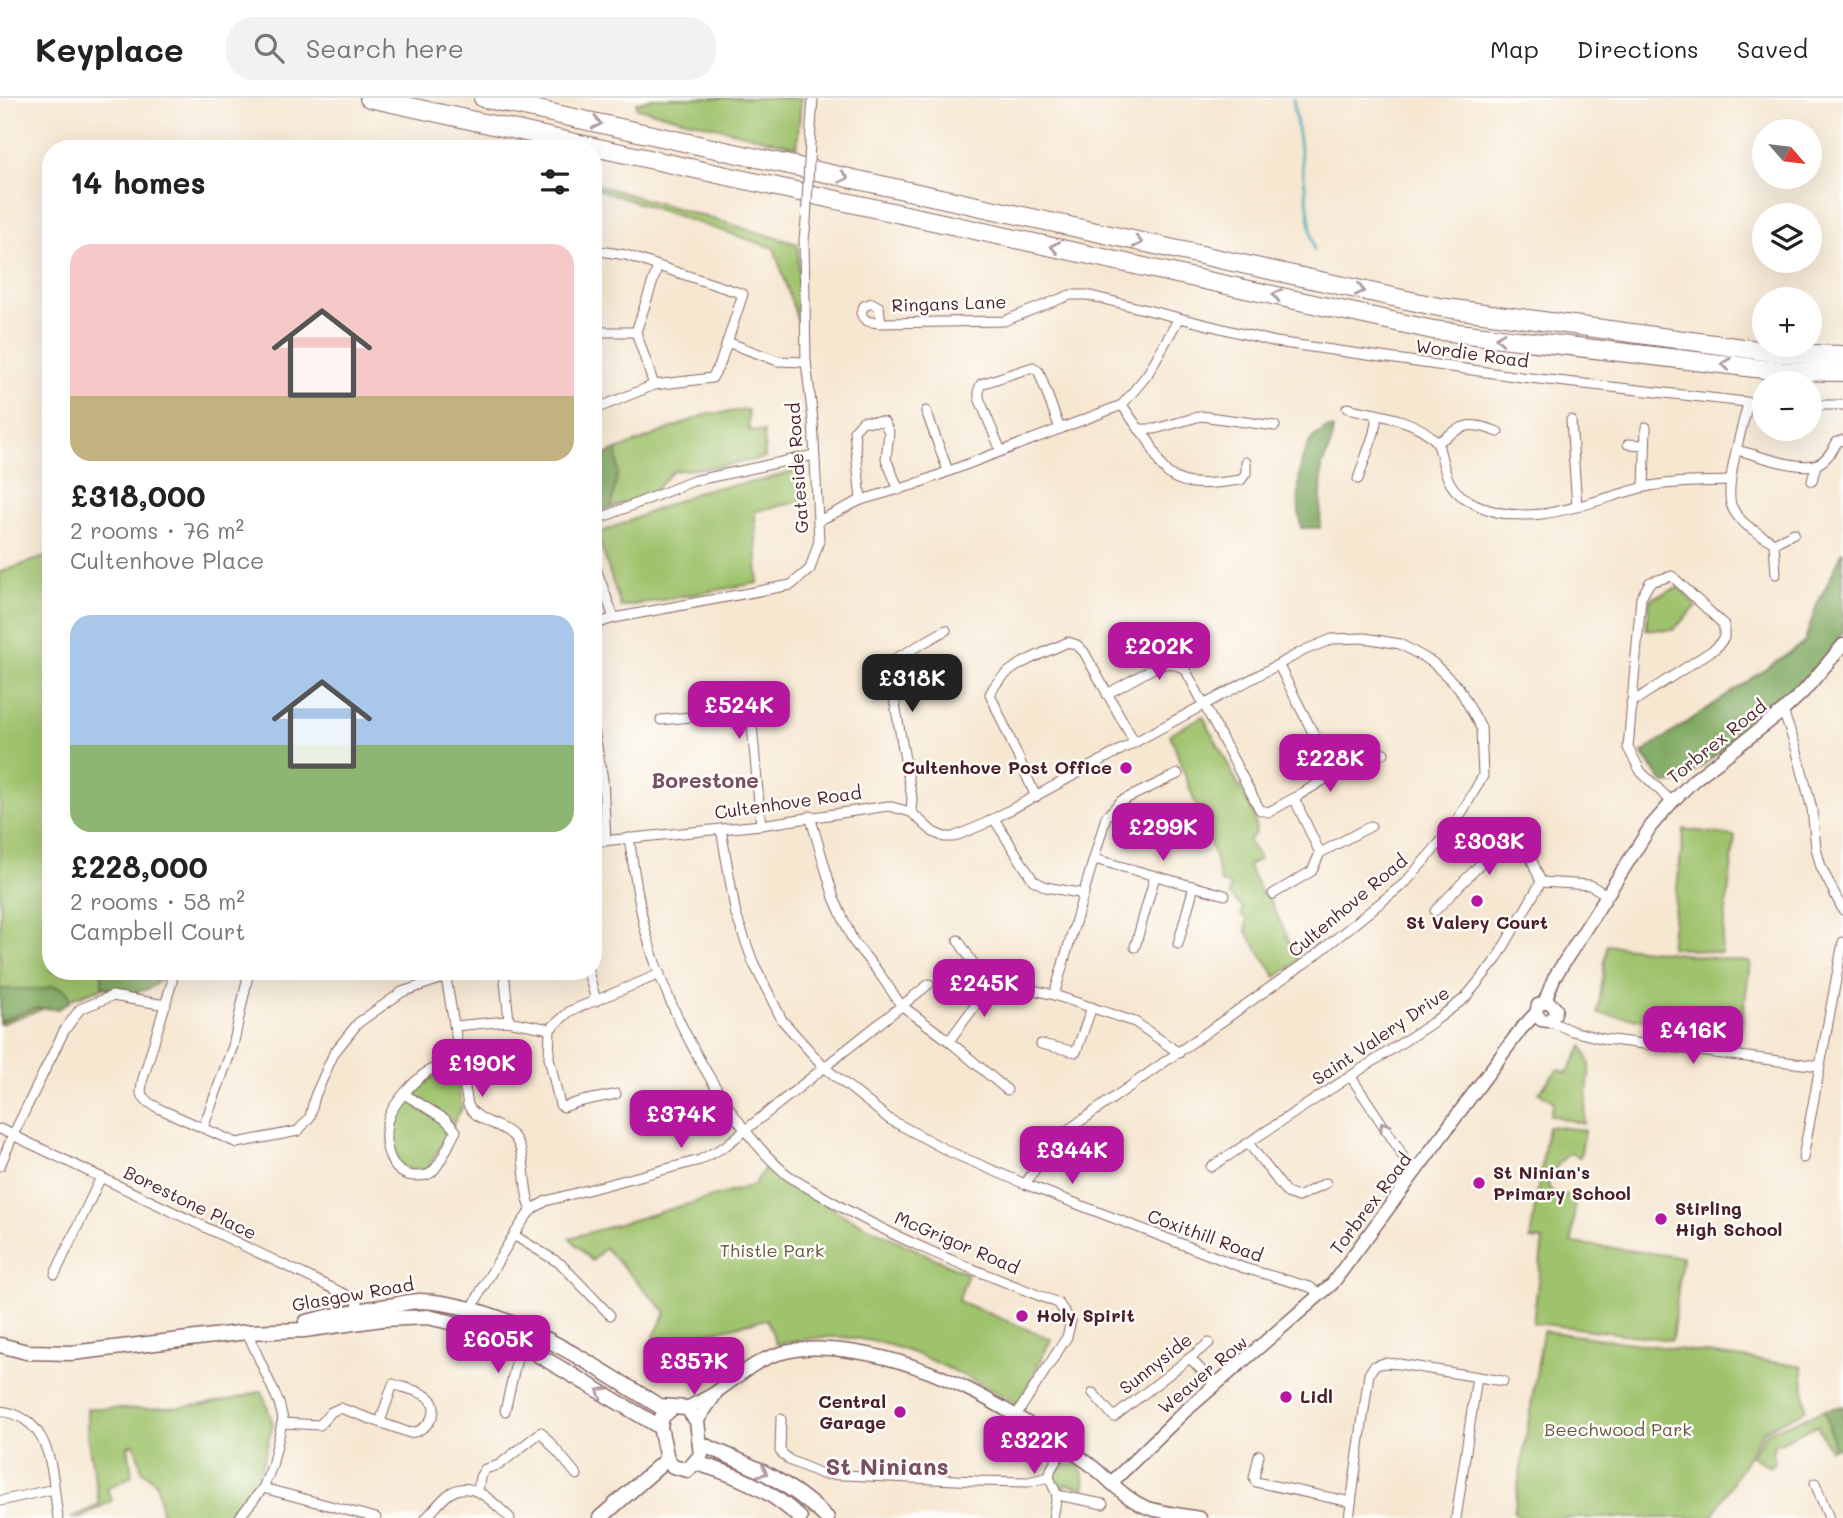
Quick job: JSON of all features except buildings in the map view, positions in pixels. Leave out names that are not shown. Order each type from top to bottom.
[{"type":"highway","points":[[369,98],[562,140]]},
{"type":"highway","points":[[483,98],[1438,307],[1780,354],[1843,355]]},
{"type":"highway","points":[[602,149],[1433,330],[1780,371],[1843,372]]},
{"type":"main road","name":"Glasgow Road","points":[[267,1330],[359,1310],[420,1301],[471,1310],[526,1329],[659,1406],[680,1407]]},
{"type":"main road","name":"Glasgow Road","points":[[0,1345],[27,1352],[72,1353],[247,1332],[304,1330],[382,1319],[428,1317],[467,1326],[520,1345],[660,1427]]},
{"type":"main road","points":[[645,1480],[692,1466],[701,1455],[697,1421],[680,1407],[662,1417],[660,1427],[667,1459],[673,1466],[692,1466],[729,1472],[774,1496],[800,1518]]},
{"type":"main road","points":[[701,1444],[785,1483],[827,1518]]},
{"type":"main road","points":[[600,1518],[667,1459]]},
{"type":"street","name":"Gateside Road","points":[[602,622],[791,584],[810,569],[819,541],[813,420],[806,362],[804,240],[813,98]]},
{"type":"street","points":[[602,251],[626,255],[743,294],[720,364],[712,378],[654,385],[602,406]]},
{"type":"street","points":[[654,385],[636,332],[658,266]]},
{"type":"street","name":"Ringans Lane","points":[[881,323],[1004,321],[1070,295],[1087,295],[1179,318]]},
{"type":"street","points":[[818,521],[862,500],[899,490],[1122,405],[1147,375],[1179,318]]},
{"type":"street","name":"Wordie Road","points":[[1179,318],[1276,342],[1521,377],[1752,403]]},
{"type":"street","points":[[602,332],[636,332]]},
{"type":"street","points":[[727,342],[778,361],[806,362]]},
{"type":"street","points":[[1001,451],[979,398],[978,388],[981,384],[1029,367],[1036,369],[1060,429]]},
{"type":"street","points":[[1748,403],[1730,481],[1731,508],[1748,527],[1774,544]]},
{"type":"street","points":[[1822,405],[1843,404]]},
{"type":"street","points":[[1122,405],[1149,439],[1166,473],[1181,482],[1203,484],[1241,480],[1246,473],[1245,462]]},
{"type":"street","points":[[1347,408],[1418,426],[1438,442],[1446,479],[1461,496],[1477,506],[1508,514],[1539,514],[1577,507],[1644,487],[1672,482],[1730,481]]},
{"type":"street","points":[[926,411],[947,471]]},
{"type":"street","points":[[1139,429],[1155,429],[1201,416],[1275,426]]},
{"type":"street","points":[[1358,479],[1377,416]]},
{"type":"street","points":[[1571,420],[1577,507]]},
{"type":"street","points":[[862,500],[854,431],[863,421],[884,422],[890,432],[886,459],[899,490]]},
{"type":"street","points":[[1438,442],[1464,425],[1483,426],[1498,432]]},
{"type":"street","points":[[1644,487],[1646,427]]},
{"type":"street","points":[[1737,450],[1797,464],[1816,465],[1830,455],[1838,442],[1843,440]]},
{"type":"street","points":[[1628,444],[1645,445]]},
{"type":"street","points":[[602,516],[693,481],[814,455]]},
{"type":"street","points":[[1812,481],[1816,465]]},
{"type":"street","points":[[1774,544],[1794,533]]},
{"type":"street","points":[[1774,544],[1776,574]]},
{"type":"street","points":[[1631,703],[1716,648],[1724,638],[1724,625],[1672,576],[1650,582],[1641,598],[1631,703],[1628,748],[1641,772],[1672,802]]},
{"type":"street","points":[[602,585],[614,618]]},
{"type":"street","points":[[911,812],[912,798],[888,671],[895,659],[946,630]]},
{"type":"street","name":"Cultenhove Road","points":[[602,841],[761,825],[888,806],[911,812],[933,832],[953,837],[1037,797],[1305,650],[1332,639],[1365,638],[1400,644],[1432,662],[1459,688],[1481,728],[1483,776],[1454,826],[1406,882],[1312,958],[1058,1137],[1025,1184]]},
{"type":"street","points":[[1037,797],[990,694],[994,684],[1026,662],[1068,642],[1077,645],[1084,652],[1135,743]]},
{"type":"street","name":"Torbrex Road","points":[[1319,1294],[1332,1284],[1521,1029],[1542,1018],[1554,1016],[1551,1004],[1553,978],[1651,826],[1694,780],[1783,711],[1829,665],[1843,645]]},
{"type":"street","points":[[1107,694],[1159,665],[1171,663],[1185,668],[1260,810],[1269,812],[1334,774],[1384,753]]},
{"type":"street","points":[[1279,666],[1334,774]]},
{"type":"street","points":[[1783,711],[1809,797],[1821,867],[1843,910]]},
{"type":"street","points":[[661,720],[738,712],[752,725],[761,825]]},
{"type":"street","points":[[602,774],[606,841]]},
{"type":"street","points":[[1054,995],[1106,817],[1121,801],[1178,774]]},
{"type":"street","points":[[1294,798],[1320,853]]},
{"type":"street","points":[[810,816],[834,898],[853,941],[880,972],[901,1005],[1007,1090]]},
{"type":"street","points":[[994,819],[1033,880],[1046,887],[1084,894]]},
{"type":"street","points":[[1273,894],[1312,871],[1320,853],[1371,827]]},
{"type":"street","name":"Coxithill Road","points":[[721,829],[736,915],[753,962],[782,1020],[824,1067],[889,1119],[950,1152],[1025,1184],[1244,1268],[1310,1287],[1319,1294]]},
{"type":"street","name":"McGrigor Road","points":[[629,838],[646,932],[672,1006],[708,1074],[744,1130],[786,1174],[845,1210],[934,1254],[1058,1303],[1071,1321],[1067,1337],[1017,1414]]},
{"type":"street","points":[[1435,911],[1494,850],[1510,845],[1527,849],[1541,882],[1590,885],[1607,895]]},
{"type":"street","points":[[1094,859],[1225,895]]},
{"type":"street","points":[[1135,947],[1155,876]]},
{"type":"street","name":"Saint Valery Drive","points":[[1211,1167],[1351,1077],[1465,998],[1496,960],[1541,882]]},
{"type":"street","points":[[1178,944],[1194,886]]},
{"type":"street","points":[[958,940],[979,972],[994,980],[1054,995],[1135,1021],[1179,1053]]},
{"type":"street","points":[[1803,1158],[1843,942]]},
{"type":"street","points":[[616,1094],[581,1100],[564,1107],[560,1105],[549,1058],[550,1029],[570,1011],[660,974]]},
{"type":"street","points":[[171,980],[142,1082],[141,1094],[160,1109],[237,1143],[298,1131],[310,1117],[315,1096],[334,1053],[358,1023],[402,992],[431,980]]},
{"type":"street","points":[[203,1128],[233,1046],[247,980]]},
{"type":"street","points":[[446,980],[471,1110],[513,1136],[520,1150],[526,1195],[532,1210]]},
{"type":"street","points":[[505,980],[509,1021]]},
{"type":"street","points":[[590,980],[596,1001]]},
{"type":"street","points":[[949,1041],[994,980]]},
{"type":"street","points":[[467,1326],[471,1310],[532,1210],[546,1201],[700,1160],[724,1147],[929,984]]},
{"type":"street","points":[[0,1166],[64,1031],[80,1009],[112,996],[166,1005]]},
{"type":"street","points":[[1551,1004],[1572,1031]]},
{"type":"street","name":"Torbrex Road","points":[[1542,1018],[1538,1005],[1551,1004]]},
{"type":"street","points":[[1041,1044],[1076,1052],[1092,1007]]},
{"type":"street","points":[[1542,1018],[1572,1031],[1604,1039],[1819,1066]]},
{"type":"street","points":[[455,1026],[509,1021],[550,1029]]},
{"type":"street","points":[[404,1094],[445,1119],[456,1131],[432,1172],[422,1177],[408,1176],[395,1167],[387,1155],[387,1122],[404,1094],[429,1071],[461,1059]]},
{"type":"street","points":[[1351,1077],[1399,1149],[1408,1168],[1417,1172]]},
{"type":"street","name":"Borestone Place","points":[[0,1129],[357,1300],[359,1310]]},
{"type":"street","points":[[1249,1144],[1287,1193],[1298,1197],[1326,1183]]},
{"type":"street","points":[[55,1274],[101,1177]]},
{"type":"street","points":[[515,1236],[561,1264],[610,1315]]},
{"type":"street","name":"Weaver Row","points":[[1111,1483],[1166,1429],[1319,1294]]},
{"type":"street","points":[[359,1310],[382,1319]]},
{"type":"street","points":[[239,1518],[263,1488],[272,1466],[282,1423],[279,1402],[247,1332]]},
{"type":"street","name":"Sunnyside","points":[[1093,1393],[1114,1417],[1209,1343]]},
{"type":"street","points":[[505,1411],[520,1345]]},
{"type":"street","points":[[697,1421],[718,1392],[746,1369],[776,1354],[825,1347],[874,1355],[905,1362],[938,1375],[1017,1414],[1147,1507],[1200,1518]]},
{"type":"street","points":[[1190,1358],[1216,1386]]},
{"type":"street","points":[[1349,1518],[1368,1374],[1374,1366],[1384,1363],[1399,1364],[1503,1381]]},
{"type":"street","points":[[1456,1518],[1477,1377]]},
{"type":"street","points":[[282,1423],[320,1425],[331,1412],[341,1408],[410,1433],[428,1425],[433,1404],[425,1396],[393,1384],[380,1422]]},
{"type":"street","points":[[680,1407],[718,1392]]},
{"type":"street","points":[[0,1411],[15,1413],[35,1429],[47,1447],[58,1518]]},
{"type":"street","points":[[781,1419],[780,1451],[789,1460],[822,1474],[1028,1482],[1049,1477]]},
{"type":"street","points":[[478,1491],[480,1477],[485,1469],[499,1465],[541,1432],[577,1475]]},
{"type":"street","points":[[1053,1518],[1057,1495],[1049,1477],[1064,1448]]},
{"type":"street","points":[[1259,1455],[1254,1478],[1256,1482],[1351,1502]]},
{"type":"street","points":[[1815,1483],[1826,1517]]},
{"type":"street","points":[[263,1488],[376,1518]]},
{"type":"street","points":[[0,1501],[54,1489]]},
{"type":"street","points":[[426,1518],[450,1493],[458,1489],[485,1494],[510,1518]]},
{"type":"street","points":[[1057,1495],[1103,1504]]},
{"type":"green space","points":[[652,98],[801,98],[797,147],[637,108],[636,103]]},
{"type":"green space","points":[[602,187],[798,244],[800,328],[774,248],[602,191]]},
{"type":"green space","points":[[748,410],[749,430],[764,432],[765,458],[673,471],[653,492],[611,508],[617,450],[707,414]]},
{"type":"green space","points":[[1327,428],[1333,428],[1331,444],[1322,466],[1320,528],[1301,528],[1299,494],[1303,456],[1313,438]]},
{"type":"green space","points":[[617,450],[618,471],[611,508],[602,510],[602,456]]},
{"type":"green space","points":[[798,470],[808,500],[755,511],[758,583],[621,607],[602,549],[602,532],[703,490],[760,481]]},
{"type":"green space","points":[[1843,551],[1843,632],[1827,655],[1784,699],[1682,782],[1664,784],[1642,753],[1804,643],[1817,605]]},
{"type":"green space","points":[[42,558],[42,980],[125,980],[0,1024],[0,572]]},
{"type":"green space","points":[[1680,587],[1696,607],[1673,630],[1646,629],[1650,599]]},
{"type":"green space","points":[[1203,716],[1254,815],[1256,832],[1248,841],[1260,859],[1248,865],[1262,894],[1266,893],[1299,961],[1276,977],[1246,931],[1247,919],[1241,915],[1243,908],[1229,895],[1231,886],[1221,883],[1215,857],[1170,734]]},
{"type":"green space","points":[[1684,829],[1735,836],[1721,953],[1670,947]]},
{"type":"green space","points":[[1607,945],[1750,962],[1741,1032],[1598,1014]]},
{"type":"green space","points":[[102,980],[159,980],[146,989],[129,993],[102,986]]},
{"type":"green space","points":[[51,986],[62,988],[69,994],[69,1002],[58,1009],[35,1008],[0,1021],[0,989],[44,989]]},
{"type":"green space","points":[[1583,1046],[1590,1065],[1584,1124],[1550,1115],[1554,1102],[1539,1092],[1558,1069],[1567,1073]]},
{"type":"green space","points":[[448,1070],[457,1079],[462,1108],[427,1170],[415,1171],[406,1168],[398,1163],[390,1147],[389,1137],[395,1116],[412,1094],[436,1075]]},
{"type":"green space","points":[[1548,1126],[1585,1130],[1580,1157],[1570,1153],[1549,1179],[1550,1190],[1557,1195],[1576,1190],[1572,1243],[1682,1257],[1672,1340],[1533,1323],[1543,1240],[1530,1239]]},
{"type":"green space","name":"Thistle Park","points":[[766,1166],[845,1216],[968,1274],[958,1301],[1051,1339],[1019,1404],[928,1359],[880,1343],[829,1337],[776,1344],[767,1319],[649,1346],[666,1312],[605,1248],[592,1261],[570,1238],[754,1185]]},
{"type":"green space","name":"Beechwood Park","points":[[1543,1331],[1802,1366],[1806,1410],[1764,1430],[1711,1518],[1520,1518],[1514,1512]]},
{"type":"green space","points":[[262,1391],[273,1424],[255,1490],[231,1514],[222,1517],[163,1518],[157,1484],[142,1470],[134,1444],[128,1446],[132,1476],[107,1489],[112,1500],[81,1518],[71,1518],[99,1503],[87,1435],[87,1408],[154,1409],[198,1405]]},
{"type":"green space","points":[[1843,1406],[1843,1447],[1834,1448],[1825,1410]]},
{"type":"green space","points":[[1825,1410],[1834,1448],[1830,1449],[1817,1425],[1775,1445],[1772,1453],[1775,1461],[1771,1467],[1751,1456],[1767,1432]]},
{"type":"green space","points":[[1069,1459],[1082,1470],[1085,1488],[1065,1484],[1062,1491],[1053,1478],[1057,1464]]},
{"type":"waterway","points":[[1293,98],[1314,250]]},
{"type":"place","name":"Cultenhove Post Office","points":[[1126,768]]},
{"type":"place","name":"St Valery Court","points":[[1477,901]]},
{"type":"place","name":"St Ninian's Primary School","points":[[1479,1183]]},
{"type":"place","name":"Stirling High School","points":[[1661,1219]]},
{"type":"place","name":"Holy Spirit","points":[[1022,1316]]},
{"type":"place","name":"Lidl","points":[[1286,1397]]},
{"type":"place","name":"Central Garage","points":[[900,1412]]},
{"type":"district","name":"Borestone","points":[[705,781]]},
{"type":"district","name":"St Ninians","points":[[887,1467]]}]
